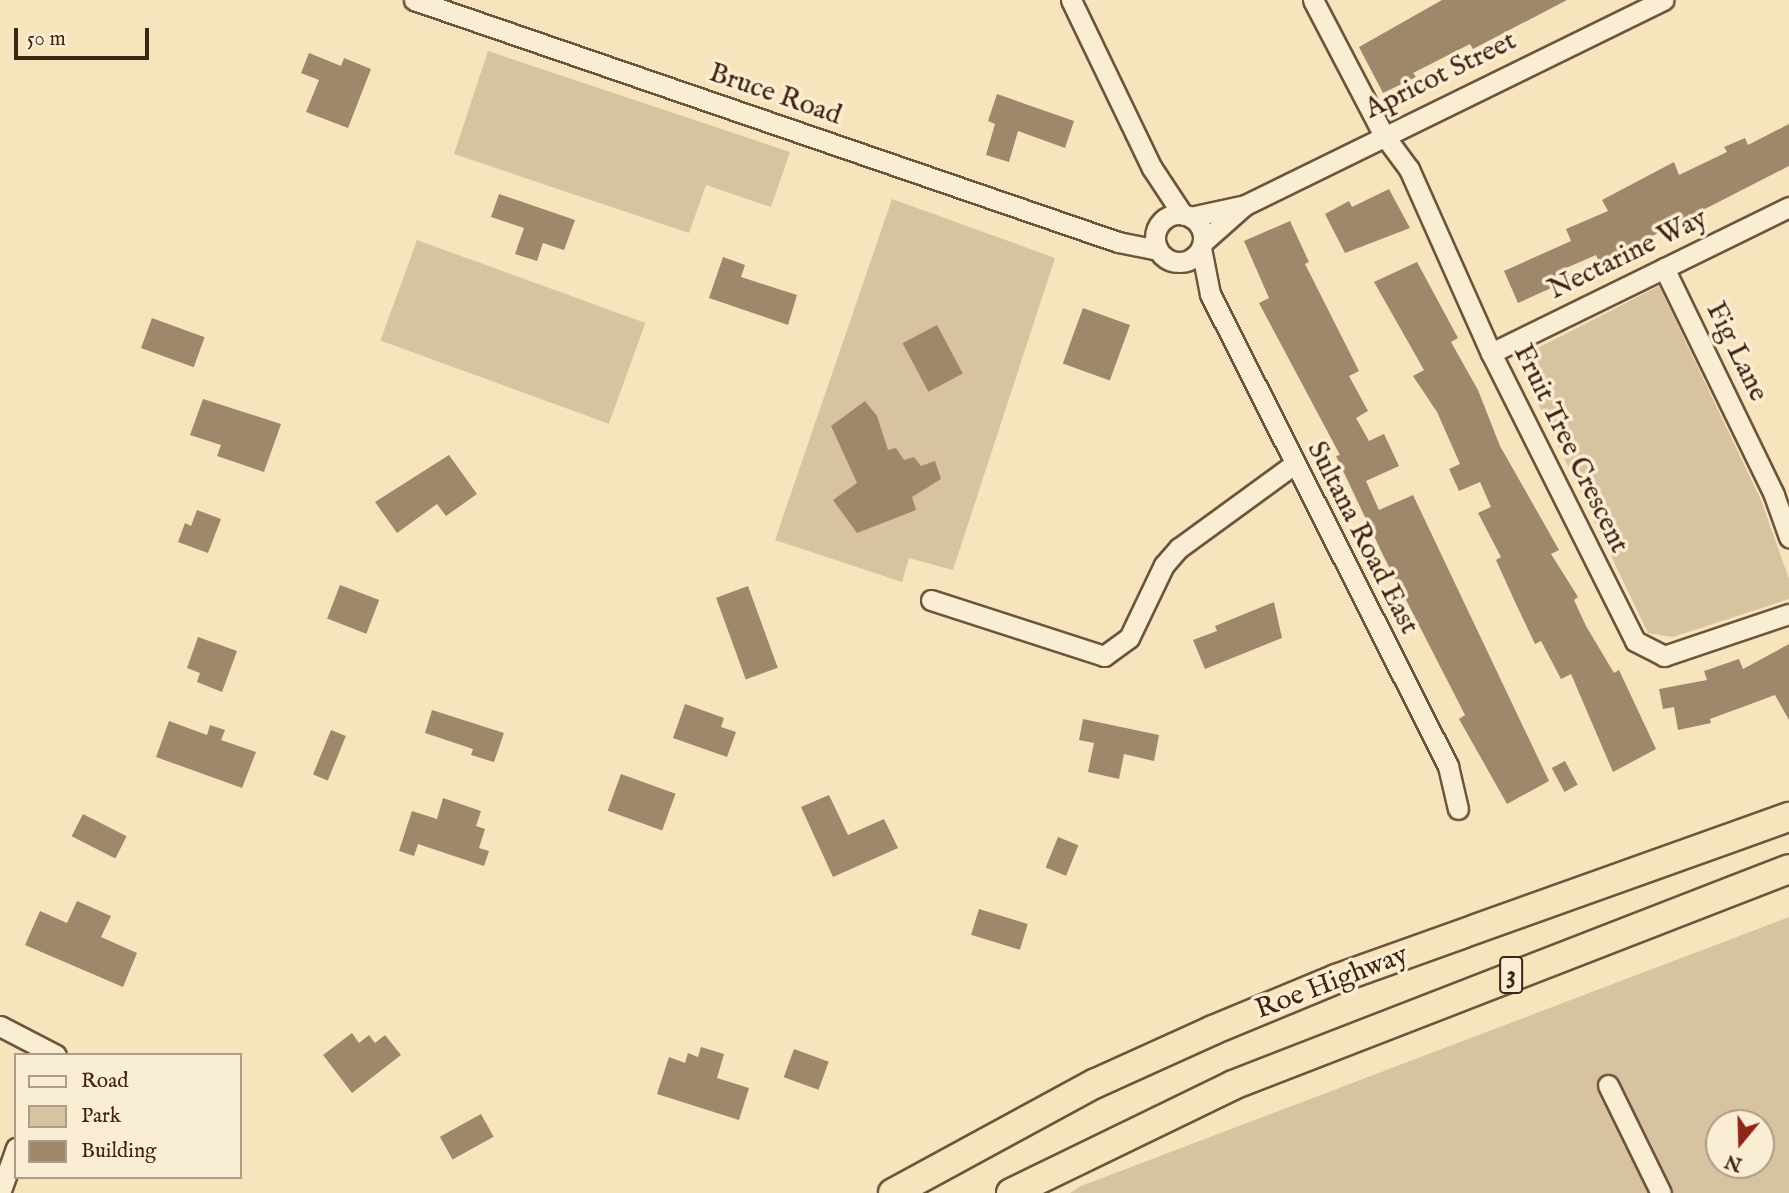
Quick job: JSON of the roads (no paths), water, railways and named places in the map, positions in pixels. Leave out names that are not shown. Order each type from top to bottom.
[{"type":"highway","name":"Roe Highway","points":[[893,1193],[1094,1084],[1213,1030],[1336,979],[1789,817]]},
{"type":"highway","name":"Roe Highway","points":[[1011,1193],[1233,1085],[1789,869]]},
{"type":"street","name":"Bruce Road","points":[[414,0],[1118,242],[1158,250]]},
{"type":"street","points":[[1071,0],[1152,169],[1186,216],[1202,245],[1188,260],[1177,262],[1158,250],[1160,225],[1152,169]]},
{"type":"street","name":"Fruit Tree Crescent","points":[[1313,0],[1383,134],[1409,169],[1491,353],[1635,641],[1664,656],[1789,614]]},
{"type":"street","name":"Apricot Street","points":[[1202,245],[1245,205],[1383,134],[1663,0]]},
{"type":"street","name":"Apricot Street","points":[[1186,216],[1245,205]]},
{"type":"street","name":"Nectarine Way","points":[[1491,353],[1789,207]]},
{"type":"street","points":[[1118,242],[1186,216]]},
{"type":"street","name":"Sultana Road East","points":[[1202,245],[1210,294],[1293,466],[1448,766],[1458,809]]},
{"type":"street","name":"Sultana Road East","points":[[1177,262],[1210,294]]},
{"type":"street","name":"Fig Lane","points":[[1664,268],[1774,495],[1789,537]]},
{"type":"street","points":[[931,600],[1104,656],[1129,638],[1164,565],[1179,548],[1293,466]]},
{"type":"street","points":[[0,1026],[49,1053]]},
{"type":"street","points":[[1608,1085],[1661,1193]]},
{"type":"street","points":[[0,1193],[14,1154]]}]
